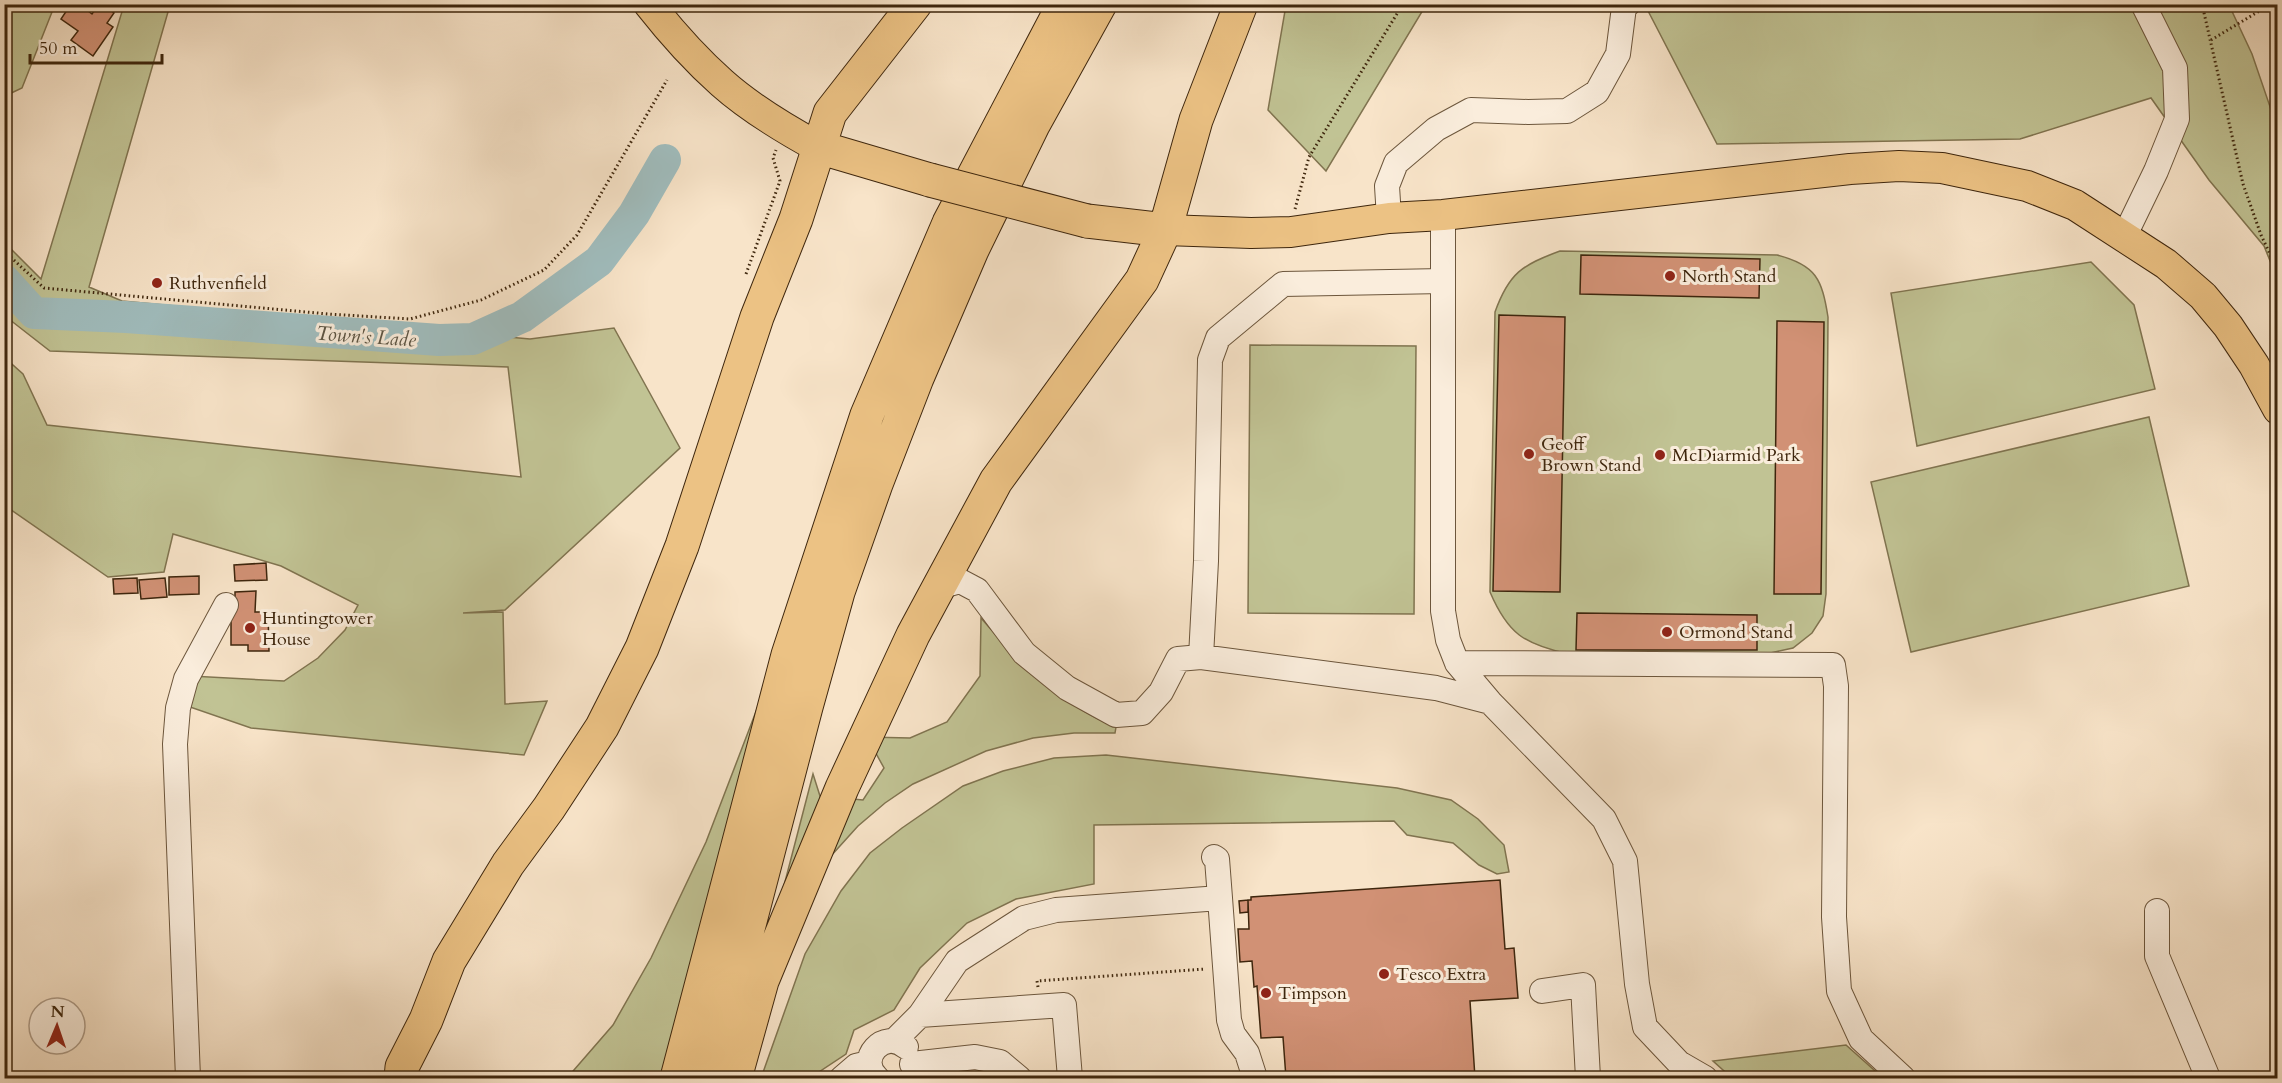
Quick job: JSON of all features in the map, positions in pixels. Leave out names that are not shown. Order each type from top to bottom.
[{"type":"highway","points":[[401,1078],[402,1066],[426,1020],[449,961],[508,864],[602,727],[642,648],[682,546],[757,317],[796,219],[830,113],[915,4]]},
{"type":"highway","points":[[677,1078],[788,655],[867,415],[950,223],[1064,4]]},
{"type":"highway","points":[[709,1078],[838,592],[876,484],[917,378],[972,250],[1033,124],[1100,4]]},
{"type":"highway","points":[[735,1078],[762,981],[842,788],[913,635],[996,481],[1142,280],[1165,230],[1196,120],[1241,4]]},
{"type":"highway","points":[[818,147],[930,180],[1087,221],[1165,230]]},
{"type":"highway","points":[[415,1078],[426,1020]]},
{"type":"main road","points":[[649,4],[673,34],[723,84],[786,129],[818,147]]},
{"type":"main road","points":[[1165,230],[1291,232],[1389,218],[1443,215],[1850,169],[1899,166],[1942,168],[2027,186],[2075,205],[2166,264],[2203,296],[2228,326],[2254,365],[2277,409]]},
{"type":"lane","points":[[1389,218],[1387,186],[1396,163],[1436,129],[1471,110],[1567,111],[1597,92],[1618,54],[1624,8],[1628,4]]},
{"type":"lane","points":[[2125,236],[2156,171],[2177,119],[2175,68],[2143,4]]},
{"type":"lane","points":[[1443,215],[1443,611],[1448,640],[1457,663],[1490,702],[1604,819],[1625,861],[1637,984],[1645,1027],[1678,1063],[1705,1078]]},
{"type":"lane","points":[[1201,657],[1206,561],[1210,360],[1218,338],[1283,284],[1443,281]]},
{"type":"lane","points":[[939,587],[960,581],[976,590],[1024,653],[1067,688],[1116,715],[1142,712],[1161,692],[1178,659],[1201,657],[1436,688],[1490,702]]},
{"type":"lane","points":[[188,1078],[175,744],[178,708],[186,680],[226,605]]},
{"type":"lane","points":[[1457,663],[1833,665],[1836,686],[1834,917],[1839,991],[1861,1039],[1903,1078]]},
{"type":"lane","points":[[1214,857],[1217,859],[1229,1020],[1233,1034],[1247,1053],[1255,1078]]},
{"type":"lane","points":[[894,1041],[920,1015],[957,961],[1024,918],[1056,910],[1220,898]]},
{"type":"lane","points":[[2157,911],[2157,956],[2208,1078]]},
{"type":"lane","points":[[1542,991],[1583,985],[1588,1078]]},
{"type":"lane","points":[[920,1015],[1064,1005],[1070,1078]]},
{"type":"lane","points":[[842,1078],[856,1066],[873,1071],[871,1052],[876,1046],[888,1041],[905,1046],[911,1054],[908,1071],[975,1057],[1000,1062],[1018,1078]]},
{"type":"lane","points":[[1669,1053],[1672,1074],[1670,1078]]},
{"type":"path","points":[[1294,211],[1309,157],[1403,4]]},
{"type":"path","points":[[2202,4],[2243,183],[2261,235],[2277,271]]},
{"type":"path","points":[[2211,40],[2271,4]]},
{"type":"path","points":[[4,252],[44,288],[328,314],[410,319],[481,300],[544,270],[577,235],[608,177],[667,80]]},
{"type":"path","points":[[746,276],[747,266],[780,181],[773,158],[786,129]]},
{"type":"path","points":[[1038,1007],[1037,981],[1225,968]]},
{"type":"green space","points":[[5,4],[31,5],[52,12],[22,88],[5,96]]},
{"type":"green space","points":[[124,5],[170,5],[89,287],[122,301],[530,339],[614,328],[680,448],[505,610],[463,613],[503,612],[505,704],[547,701],[524,755],[251,728],[190,707],[191,676],[284,681],[318,658],[345,630],[358,605],[281,566],[173,534],[164,572],[108,577],[4,505],[5,358],[23,374],[47,425],[521,477],[508,367],[50,351],[5,316],[4,242],[41,279]]},
{"type":"green space","points":[[1286,5],[1426,5],[1326,171],[1268,110]]},
{"type":"green space","points":[[1645,5],[2229,5],[2252,54],[2277,127],[2277,278],[2264,246],[2209,180],[2151,98],[2020,139],[1717,144]]},
{"type":"green space","name":"McDiarmid Park","points":[[1560,251],[1777,255],[1809,269],[1820,283],[1828,317],[1826,594],[1823,616],[1812,633],[1793,648],[1766,654],[1568,654],[1529,641],[1519,635],[1504,618],[1490,592],[1495,312],[1506,288],[1518,272]]},
{"type":"green space","points":[[2091,262],[2134,305],[2155,389],[1917,446],[1891,293]]},
{"type":"green space","points":[[1250,345],[1416,346],[1414,614],[1248,613]]},
{"type":"green space","points":[[2149,417],[2189,586],[1911,652],[1871,482]]},
{"type":"green space","points":[[798,602],[670,1078],[567,1078],[613,1025],[651,958],[706,842]]},
{"type":"green space","points":[[981,618],[1042,681],[1077,707],[1116,727],[1115,733],[1074,733],[1033,738],[986,751],[913,784],[885,803],[858,826],[821,867],[734,1078],[813,774],[820,796],[863,800],[884,768],[867,737],[910,738],[947,722],[980,676]]},
{"type":"green space","points":[[1106,755],[1397,788],[1451,800],[1478,819],[1504,845],[1509,872],[1497,874],[1479,865],[1453,843],[1407,835],[1394,821],[1094,825],[1094,884],[1016,899],[967,923],[920,968],[894,1010],[854,1030],[846,1054],[819,1072],[817,1078],[761,1078],[805,954],[841,891],[870,853],[963,786],[1003,771],[1054,758]]},
{"type":"green space","points":[[1846,1045],[1883,1078],[1732,1078],[1713,1061]]},
{"type":"building","points":[[71,4],[79,4],[92,14],[99,4],[102,4],[114,13],[107,23],[113,27],[93,56],[71,40],[78,31],[61,19]]},
{"type":"building","name":"North Stand","points":[[1581,255],[1760,259],[1759,298],[1580,294]]},
{"type":"building","name":"Geoff Brown Stand","points":[[1499,315],[1565,317],[1560,592],[1493,591]]},
{"type":"building","points":[[1777,321],[1824,322],[1821,594],[1774,594]]},
{"type":"building","points":[[266,563],[267,580],[235,581],[234,565]]},
{"type":"building","points":[[199,576],[199,594],[169,595],[169,577]]},
{"type":"building","points":[[137,578],[138,593],[114,594],[113,579]]},
{"type":"building","points":[[165,578],[167,597],[141,599],[139,580]]},
{"type":"building","name":"Huntingtower House","points":[[256,591],[255,612],[268,612],[269,651],[248,651],[248,645],[231,645],[231,612],[235,612],[235,592]]},
{"type":"building","name":"Ormond Stand","points":[[1577,613],[1757,615],[1757,650],[1576,650]]},
{"type":"building","name":"Tesco Extra","points":[[1500,880],[1505,949],[1514,948],[1518,998],[1470,1001],[1475,1078],[1286,1078],[1283,1037],[1261,1038],[1257,986],[1254,987],[1252,961],[1240,962],[1238,929],[1249,929],[1248,900],[1251,900],[1251,897]]},
{"type":"building","points":[[1248,900],[1248,912],[1240,913],[1239,901]]},
{"type":"waterway","name":"Town's Lade","points":[[4,280],[34,313],[126,317],[439,340],[473,339],[522,317],[599,261],[634,214],[665,160]]},
{"type":"place","name":"North Stand","points":[[1670,276]]},
{"type":"place","name":"Ruthvenfield","points":[[157,283]]},
{"type":"place","name":"Geoff Brown Stand","points":[[1529,454]]},
{"type":"place","name":"McDiarmid Park","points":[[1660,455]]},
{"type":"place","name":"Huntingtower House","points":[[250,628]]},
{"type":"place","name":"Ormond Stand","points":[[1667,632]]},
{"type":"place","name":"Tesco Extra","points":[[1384,974]]},
{"type":"place","name":"Timpson","points":[[1266,993]]}]
